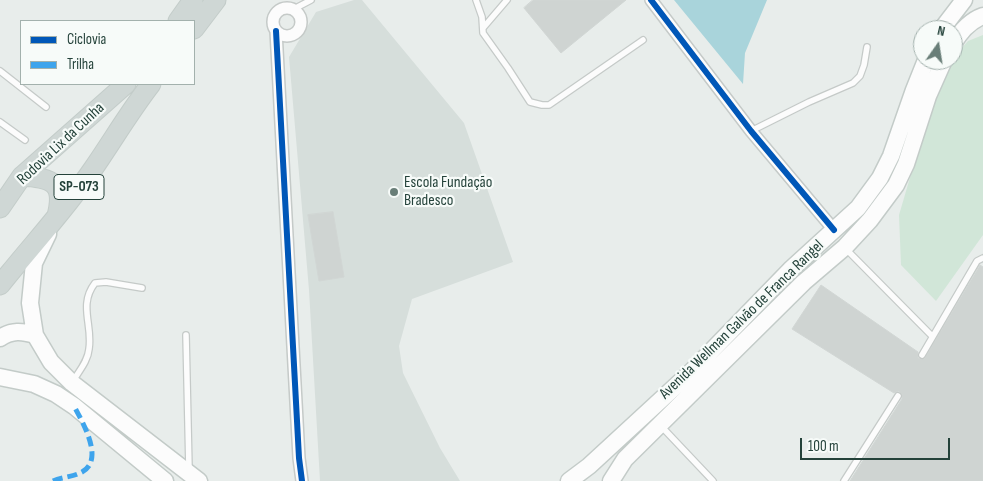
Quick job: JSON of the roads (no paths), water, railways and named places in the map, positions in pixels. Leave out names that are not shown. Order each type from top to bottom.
[{"type":"main road","points":[[179,20],[193,0]]},
{"type":"main road","points":[[195,28],[216,0]]},
{"type":"main road","points":[[949,20],[964,0]]},
{"type":"main road","points":[[963,29],[975,19],[983,16]]},
{"type":"main road","name":"Avenida Wellman Galvão de Franca Rangel","points":[[569,481],[589,466],[690,373],[790,270],[858,208],[880,178],[891,156],[922,70]]},
{"type":"main road","name":"Avenida Wellman Galvão de Franca Rangel","points":[[609,481],[625,459],[804,282],[845,247],[870,220],[896,185],[906,164],[928,96],[940,70]]},
{"type":"main road","name":"Rodovia Lix da Cunha","points":[[0,208],[22,176],[125,85]]},
{"type":"main road","name":"Rodovia Lix da Cunha","points":[[0,285],[58,216],[93,170],[134,106],[150,85]]},
{"type":"main road","points":[[22,176],[37,177],[52,182],[59,189],[60,196],[58,216],[34,263],[30,303],[35,335],[51,362],[72,383],[194,477]]},
{"type":"main road","points":[[0,338],[7,333],[16,332],[35,335]]},
{"type":"main road","points":[[0,377],[34,384],[56,394],[74,406],[165,481]]},
{"type":"main road","points":[[589,466],[602,472],[609,481]]},
{"type":"street","points":[[273,0],[277,13]]},
{"type":"street","points":[[651,0],[751,131],[834,230]]},
{"type":"street","points":[[276,31],[284,36],[290,36],[300,26],[299,16],[292,10],[281,10],[277,13],[273,23],[276,31],[302,481]]},
{"type":"lane","points":[[292,10],[311,0]]},
{"type":"lane","points":[[476,0],[482,17],[483,33],[486,39],[530,102],[542,105],[549,104],[643,40]]},
{"type":"lane","points":[[483,28],[507,0]]},
{"type":"lane","points":[[751,131],[809,102],[853,83],[860,76],[867,47]]},
{"type":"lane","points":[[0,71],[46,108]]},
{"type":"lane","points":[[0,122],[25,140]]},
{"type":"lane","points":[[845,247],[932,336]]},
{"type":"lane","points":[[922,355],[976,261],[983,258]]},
{"type":"lane","points":[[72,383],[87,357],[90,347],[87,297],[90,289],[95,283],[106,282],[142,288]]},
{"type":"lane","points":[[186,335],[194,477]]},
{"type":"lane","points":[[844,481],[898,396]]},
{"type":"lane","points":[[660,425],[714,481]]},
{"type":"water","points":[[674,0],[767,0],[745,53],[743,84]]},
{"type":"place","name":"Escola Fundação Bradesco","points":[[394,192]]}]
